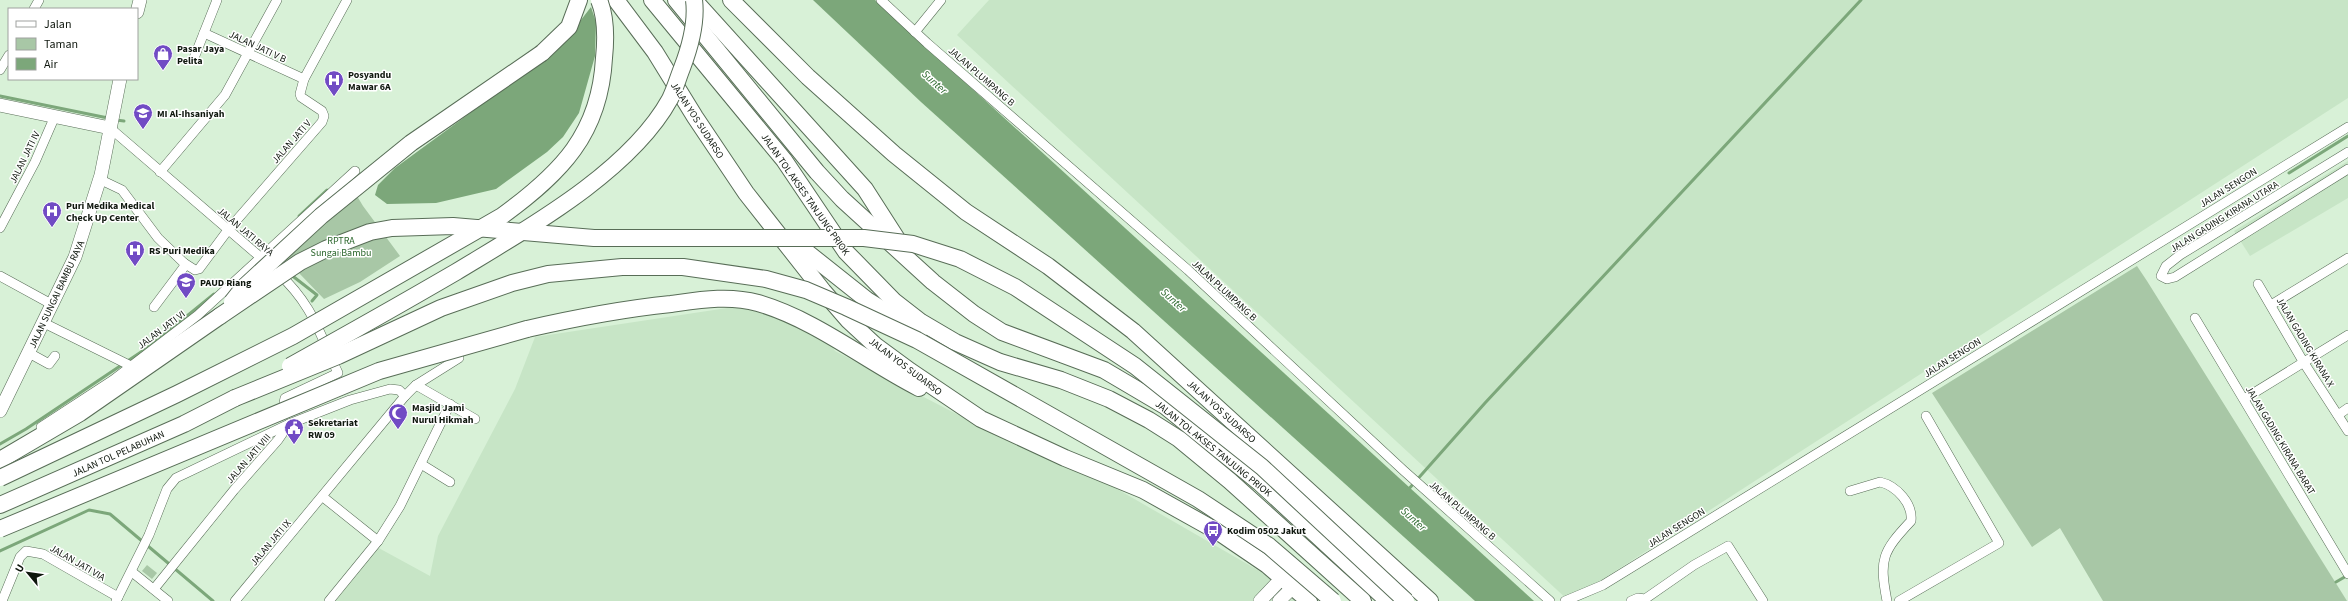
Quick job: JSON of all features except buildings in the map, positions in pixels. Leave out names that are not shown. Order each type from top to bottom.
[{"type":"highway","points":[[220,316],[244,288],[320,216],[411,143],[542,53],[569,27],[579,0]]},
{"type":"highway","points":[[0,478],[178,394],[293,336],[502,216],[535,192],[551,177],[572,152],[588,126],[598,98],[604,71],[606,41],[599,0]]},
{"type":"highway","name":"JALAN YOS SUDARSO","points":[[616,0],[655,52],[695,117],[746,193],[823,291],[849,321],[876,346],[981,419],[1157,498],[1220,533],[1287,582],[1309,601]]},
{"type":"highway","name":"JALAN TOL AKSES TANJUNG PRIOK","points":[[652,0],[784,160],[846,252],[894,301],[912,316],[955,342],[1000,362],[1061,380],[1109,398],[1149,420],[1179,439],[1230,481],[1363,601]]},
{"type":"highway","name":"JALAN TOL AKSES TANJUNG PRIOK","points":[[676,0],[817,172],[842,199],[952,298],[1000,331],[1104,370],[1165,406],[1260,483],[1388,601]]},
{"type":"highway","points":[[694,0],[865,190],[910,260]]},
{"type":"highway","points":[[235,398],[494,248],[580,193],[612,166],[640,138],[670,99],[689,49],[693,31],[694,0]]},
{"type":"highway","name":"JALAN YOS SUDARSO","points":[[731,0],[808,77],[894,154],[966,212],[1048,266],[1133,331],[1430,601]]},
{"type":"highway","points":[[746,193],[798,246],[867,300],[921,333],[955,342]]},
{"type":"highway","points":[[0,460],[85,410],[300,262],[326,248],[370,232],[392,228],[453,226],[602,238],[864,238],[913,244],[960,259],[1015,287],[1135,366],[1262,467],[1406,601]]},
{"type":"highway","points":[[235,398],[338,356],[441,308],[512,283],[548,274],[622,267],[683,267],[759,278],[806,290],[881,322],[1010,393],[1240,525],[1298,569],[1333,601]]},
{"type":"highway","points":[[0,529],[379,371],[482,341],[575,318],[642,306],[714,298],[735,299],[758,303],[804,322],[901,379],[981,419]]},
{"type":"highway","name":"JALAN TOL PELABUHAN","points":[[0,505],[184,424],[235,398]]},
{"type":"street","points":[[194,58],[217,0]]},
{"type":"street","points":[[163,169],[224,95],[277,0]]},
{"type":"street","name":"JALAN JATI V","points":[[230,228],[322,122],[324,116],[322,111],[301,97],[300,94],[304,79],[347,0]]},
{"type":"street","name":"JALAN PLUMPANG B","points":[[881,0],[915,32],[1188,270],[1403,470],[1550,601]]},
{"type":"street","points":[[915,32],[941,0]]},
{"type":"street","name":"JALAN JATI V B","points":[[204,33],[246,54],[304,79]]},
{"type":"street","points":[[0,70],[8,57]]},
{"type":"street","name":"JALAN SUNGAI BAMBU RAYA","points":[[0,411],[76,257],[100,179],[120,80]]},
{"type":"street","points":[[0,104],[56,116],[111,123]]},
{"type":"street","name":"JALAN JATI IV","points":[[0,228],[35,162],[56,116]]},
{"type":"street","name":"JALAN JATI RAYA","points":[[111,123],[230,228],[262,254],[291,285],[314,317],[350,400]]},
{"type":"street","name":"JALAN SENGON","points":[[1565,601],[1603,585],[2348,127]]},
{"type":"street","name":"JALAN GADING KIRANA UTARA","points":[[2348,152],[2171,261],[2160,276],[2167,279],[2175,277],[2348,169]]},
{"type":"street","name":"JALAN JATI VI","points":[[0,452],[34,432],[127,364],[198,315],[262,254],[355,171]]},
{"type":"street","points":[[100,179],[122,190],[158,238],[184,263],[195,270],[199,269],[230,228]]},
{"type":"street","points":[[2221,231],[2228,244]]},
{"type":"street","points":[[2271,305],[2348,258]]},
{"type":"street","points":[[154,307],[184,267],[184,263]]},
{"type":"street","points":[[0,276],[52,305]]},
{"type":"street","name":"JALAN GADING KIRANA X","points":[[2258,284],[2304,363],[2348,431]]},
{"type":"street","name":"JALAN GADING KIRANA BARAT","points":[[2195,318],[2347,570]]},
{"type":"street","points":[[44,324],[127,364]]},
{"type":"street","points":[[2244,399],[2348,336]]},
{"type":"street","points":[[29,353],[49,364],[55,356]]},
{"type":"street","name":"JALAN JATI IX","points":[[235,601],[323,497],[405,396],[416,385],[459,358]]},
{"type":"street","points":[[289,424],[284,403],[285,398],[338,373]]},
{"type":"street","points":[[416,385],[475,419]]},
{"type":"street","points":[[117,599],[132,572],[149,535],[167,489],[176,478],[289,424],[350,400],[390,389],[399,390],[405,396]]},
{"type":"street","points":[[329,601],[378,541],[400,506],[450,404]]},
{"type":"street","points":[[2338,415],[2348,408]]},
{"type":"street","points":[[1899,601],[1999,542],[1926,416]]},
{"type":"street","name":"JALAN JATI VIII","points":[[154,589],[234,490],[278,440],[289,424]]},
{"type":"street","points":[[421,464],[450,482]]},
{"type":"street","points":[[1850,491],[1880,482],[1885,483],[1906,500],[1910,507],[1911,521],[1894,540],[1884,555],[1883,571],[1888,601]]},
{"type":"street","points":[[323,497],[378,541]]},
{"type":"street","points":[[1631,601],[1638,598],[1645,599],[1694,565],[1728,546],[1763,601]]},
{"type":"street","name":"JALAN JATI VIA","points":[[2,601],[20,557],[26,551],[43,554],[117,599]]},
{"type":"street","points":[[132,572],[168,601]]},
{"type":"street","points":[[1260,601],[1287,582]]},
{"type":"street","points":[[1279,601],[1287,582]]},
{"type":"shaded area","points":[[989,0],[2348,0],[2348,98],[1569,601],[957,35]]},
{"type":"shaded area","points":[[2348,161],[2348,198],[2250,256],[2234,231]]},
{"type":"shaded area","points":[[747,305],[825,334],[835,351],[970,421],[1065,459],[1289,588],[1304,601],[330,601],[375,546],[430,576],[438,536],[515,389],[535,337]]},
{"type":"green space","name":"RPTRA Sungai Bambu","points":[[351,186],[363,206],[400,256],[360,282],[324,299],[274,247]]},
{"type":"green space","points":[[2137,266],[2347,601],[2103,601],[2060,528],[2032,547],[1932,393]]},
{"type":"green space","points":[[147,565],[157,573],[152,579],[142,571]]},
{"type":"water","name":"Sunter","points":[[813,0],[875,0],[1534,601],[1475,601],[921,102]]},
{"type":"water","points":[[591,7],[596,22],[595,56],[579,113],[563,137],[547,152],[496,189],[436,203],[387,204],[375,195],[378,185],[395,168],[560,47]]},
{"type":"waterway","points":[[1407,491],[1485,403],[1861,0]]},
{"type":"waterway","points":[[0,96],[108,118]]},
{"type":"waterway","points":[[116,120],[124,121]]},
{"type":"waterway","points":[[2289,173],[2348,136]]},
{"type":"waterway","points":[[299,216],[327,190]]},
{"type":"waterway","points":[[290,274],[317,295],[312,301]]},
{"type":"waterway","points":[[0,444],[26,429],[150,346],[214,294]]},
{"type":"waterway","points":[[0,551],[89,510],[110,514],[213,601]]},
{"type":"waterway","points":[[2336,582],[2348,575]]},
{"type":"place","name":"Pasar Jaya Pelita","points":[[163,71]]},
{"type":"place","name":"Posyandu Mawar 6A","points":[[334,97]]},
{"type":"place","name":"MI Al-Ihsaniyah","points":[[143,130]]},
{"type":"place","name":"Puri Medika Medical Check Up Center","points":[[52,228]]},
{"type":"place","name":"RS Puri Medika","points":[[135,267]]},
{"type":"place","name":"PAUD Riang","points":[[186,299]]},
{"type":"place","name":"Masjid Jami Nurul Hikmah","points":[[398,430]]},
{"type":"place","name":"Sekretariat RW 09","points":[[294,445]]},
{"type":"place","name":"Kodim 0502 Jakut","points":[[1213,547]]}]
